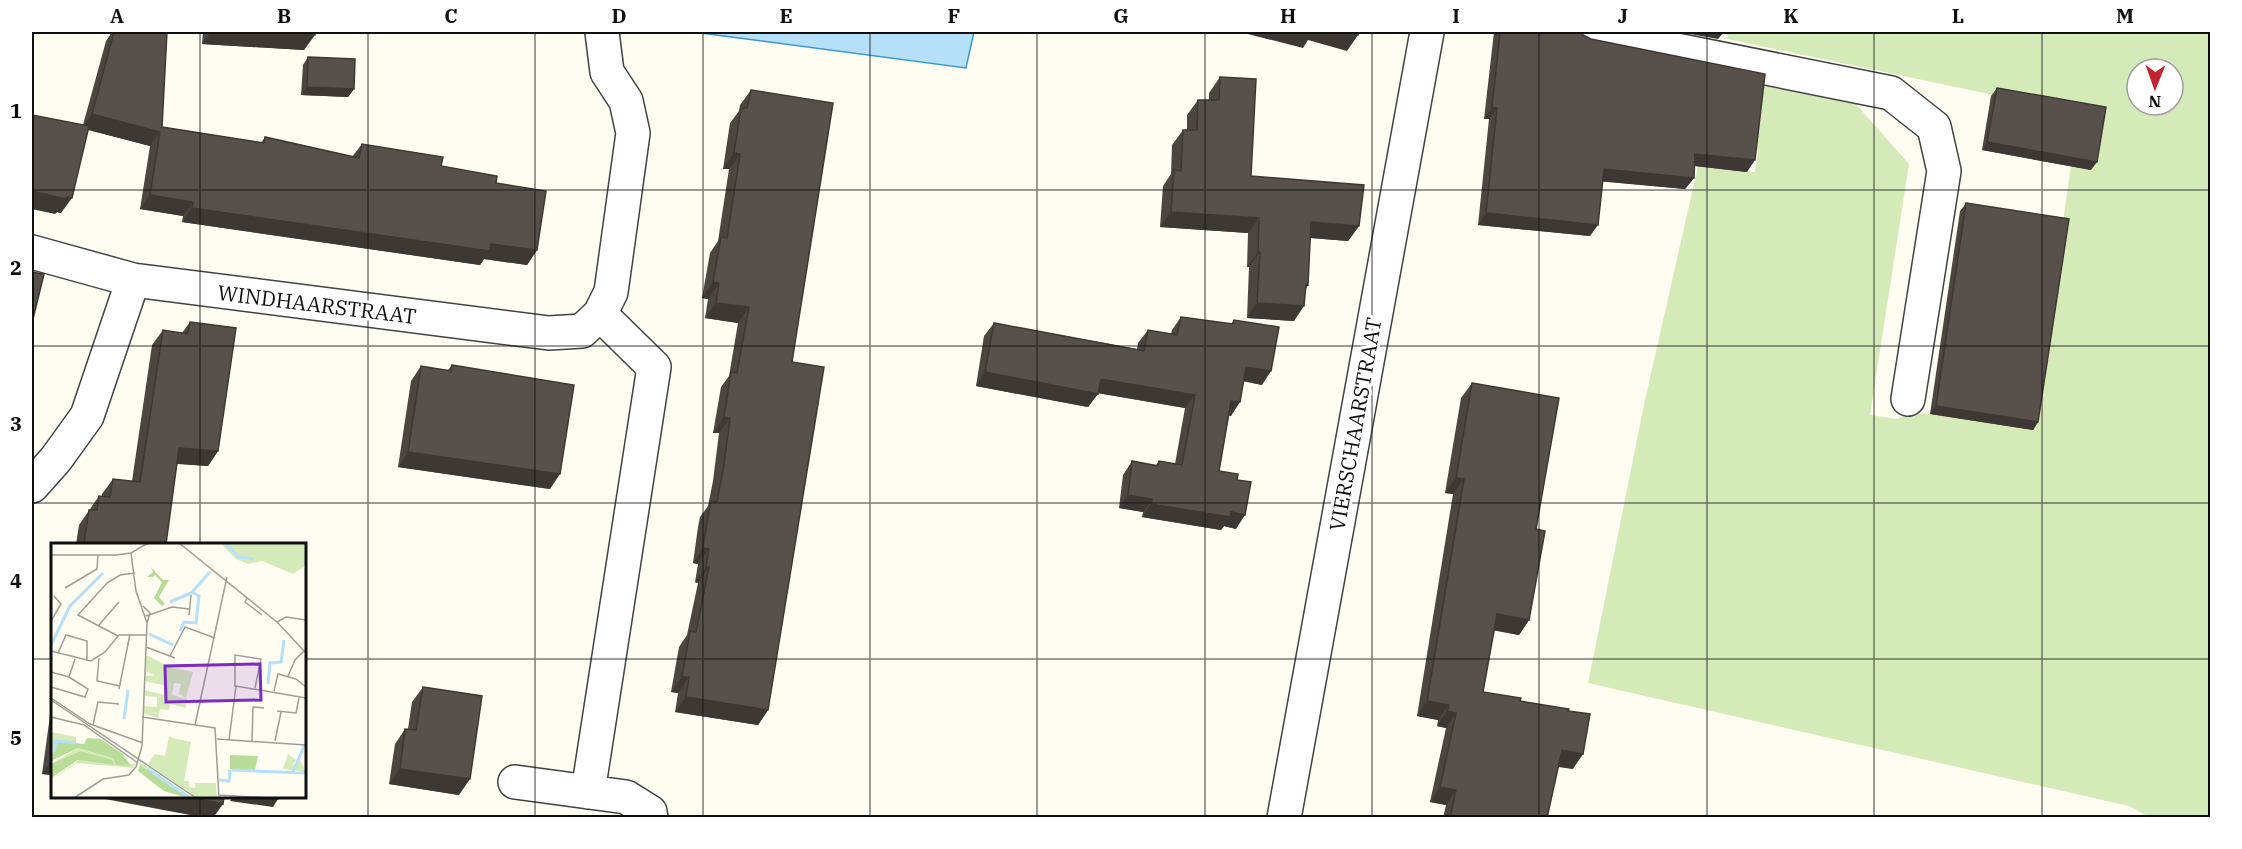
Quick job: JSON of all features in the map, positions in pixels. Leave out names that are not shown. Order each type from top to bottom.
[{"type":"street","points":[[588,792],[654,367],[600,314],[611,292],[633,134],[626,101],[607,72],[602,32]]},
{"type":"street","name":"VIERSCHAARSTRAAT","points":[[1284,818],[1427,32]]},
{"type":"street","points":[[1587,32],[1891,93],[1934,127],[1944,171],[1908,399]]},
{"type":"street","name":"WINDHAARSTRAAT","points":[[32,252],[133,280],[549,333],[582,331],[600,314]]},
{"type":"street","points":[[32,486],[56,459],[87,416],[133,280]]},
{"type":"street","points":[[515,782],[626,797],[650,812],[651,818]]},
{"type":"green space","points":[[1728,32],[2210,32],[2210,817],[2149,817],[2129,806],[1588,683],[1645,400],[1698,166],[1755,172],[1758,149],[1750,148],[1758,74],[1847,94],[1909,164],[1870,415],[1898,419],[1908,413],[1930,414],[2033,430],[2071,166],[2091,169],[2027,102],[1727,39]]},
{"type":"water","points":[[693,32],[974,32],[966,68]]},
{"type":"building","points":[[114,32],[167,32],[162,127],[264,143],[265,137],[359,158],[362,144],[443,157],[441,166],[497,176],[496,183],[546,191],[537,250],[491,244],[490,251],[192,208],[193,202],[150,195],[160,132],[92,114]]},
{"type":"building","points":[[265,32],[315,32],[315,35]]},
{"type":"building","points":[[1343,32],[1359,32],[1358,35]]},
{"type":"building","points":[[1500,32],[1581,32],[1591,39],[1765,74],[1755,160],[1695,154],[1694,178],[1604,169],[1598,225],[1486,213],[1497,108],[1492,107]]},
{"type":"building","points":[[308,57],[355,59],[354,89],[307,87]]},
{"type":"building","points":[[1220,77],[1256,79],[1251,176],[1364,185],[1359,226],[1311,222],[1308,285],[1306,284],[1304,306],[1257,303],[1259,218],[1171,212],[1174,170],[1181,171],[1183,130],[1197,130],[1198,100],[1219,100]]},
{"type":"building","points":[[1997,88],[2106,107],[2097,162],[1987,142]]},
{"type":"building","points":[[751,90],[833,103],[792,362],[824,367],[768,710],[686,697],[689,677],[682,677],[690,631],[696,632],[709,567],[706,567],[709,549],[703,548],[711,501],[717,502],[724,465],[730,418],[724,417],[731,372],[737,373],[749,307],[716,303],[719,283],[713,282],[721,237],[727,238],[740,154],[734,153],[741,108],[747,108]]},
{"type":"building","points":[[32,115],[89,126],[72,198],[66,197],[65,199],[32,191]]},
{"type":"building","points":[[1966,203],[2069,219],[2038,422],[1936,406]]},
{"type":"building","points":[[32,272],[44,274],[32,323]]},
{"type":"building","points":[[1181,317],[1233,324],[1234,320],[1279,327],[1271,371],[1246,367],[1240,402],[1231,401],[1219,471],[1238,474],[1237,480],[1251,482],[1245,515],[1231,512],[1230,517],[1151,504],[1152,499],[1128,495],[1132,461],[1158,466],[1159,461],[1182,465],[1195,395],[1101,379],[1098,394],[985,372],[994,323],[1144,351],[1148,330],[1177,335]]},
{"type":"building","points":[[190,322],[236,328],[218,451],[179,448],[166,543],[84,543],[89,510],[97,510],[99,496],[110,497],[113,479],[140,482],[163,330],[188,334]]},
{"type":"building","points":[[452,365],[574,385],[560,474],[408,452],[421,366],[451,371]]},
{"type":"building","points":[[1472,383],[1559,398],[1536,529],[1545,531],[1529,620],[1497,614],[1483,692],[1590,714],[1583,754],[1562,750],[1547,818],[1450,818],[1456,790],[1440,787],[1456,713],[1447,711],[1449,705],[1427,701],[1464,479],[1456,478]]},
{"type":"building","points":[[423,687],[482,696],[470,779],[400,769],[405,729],[416,730]]},
{"type":"building","points":[[193,798],[224,798],[223,804]]}]
